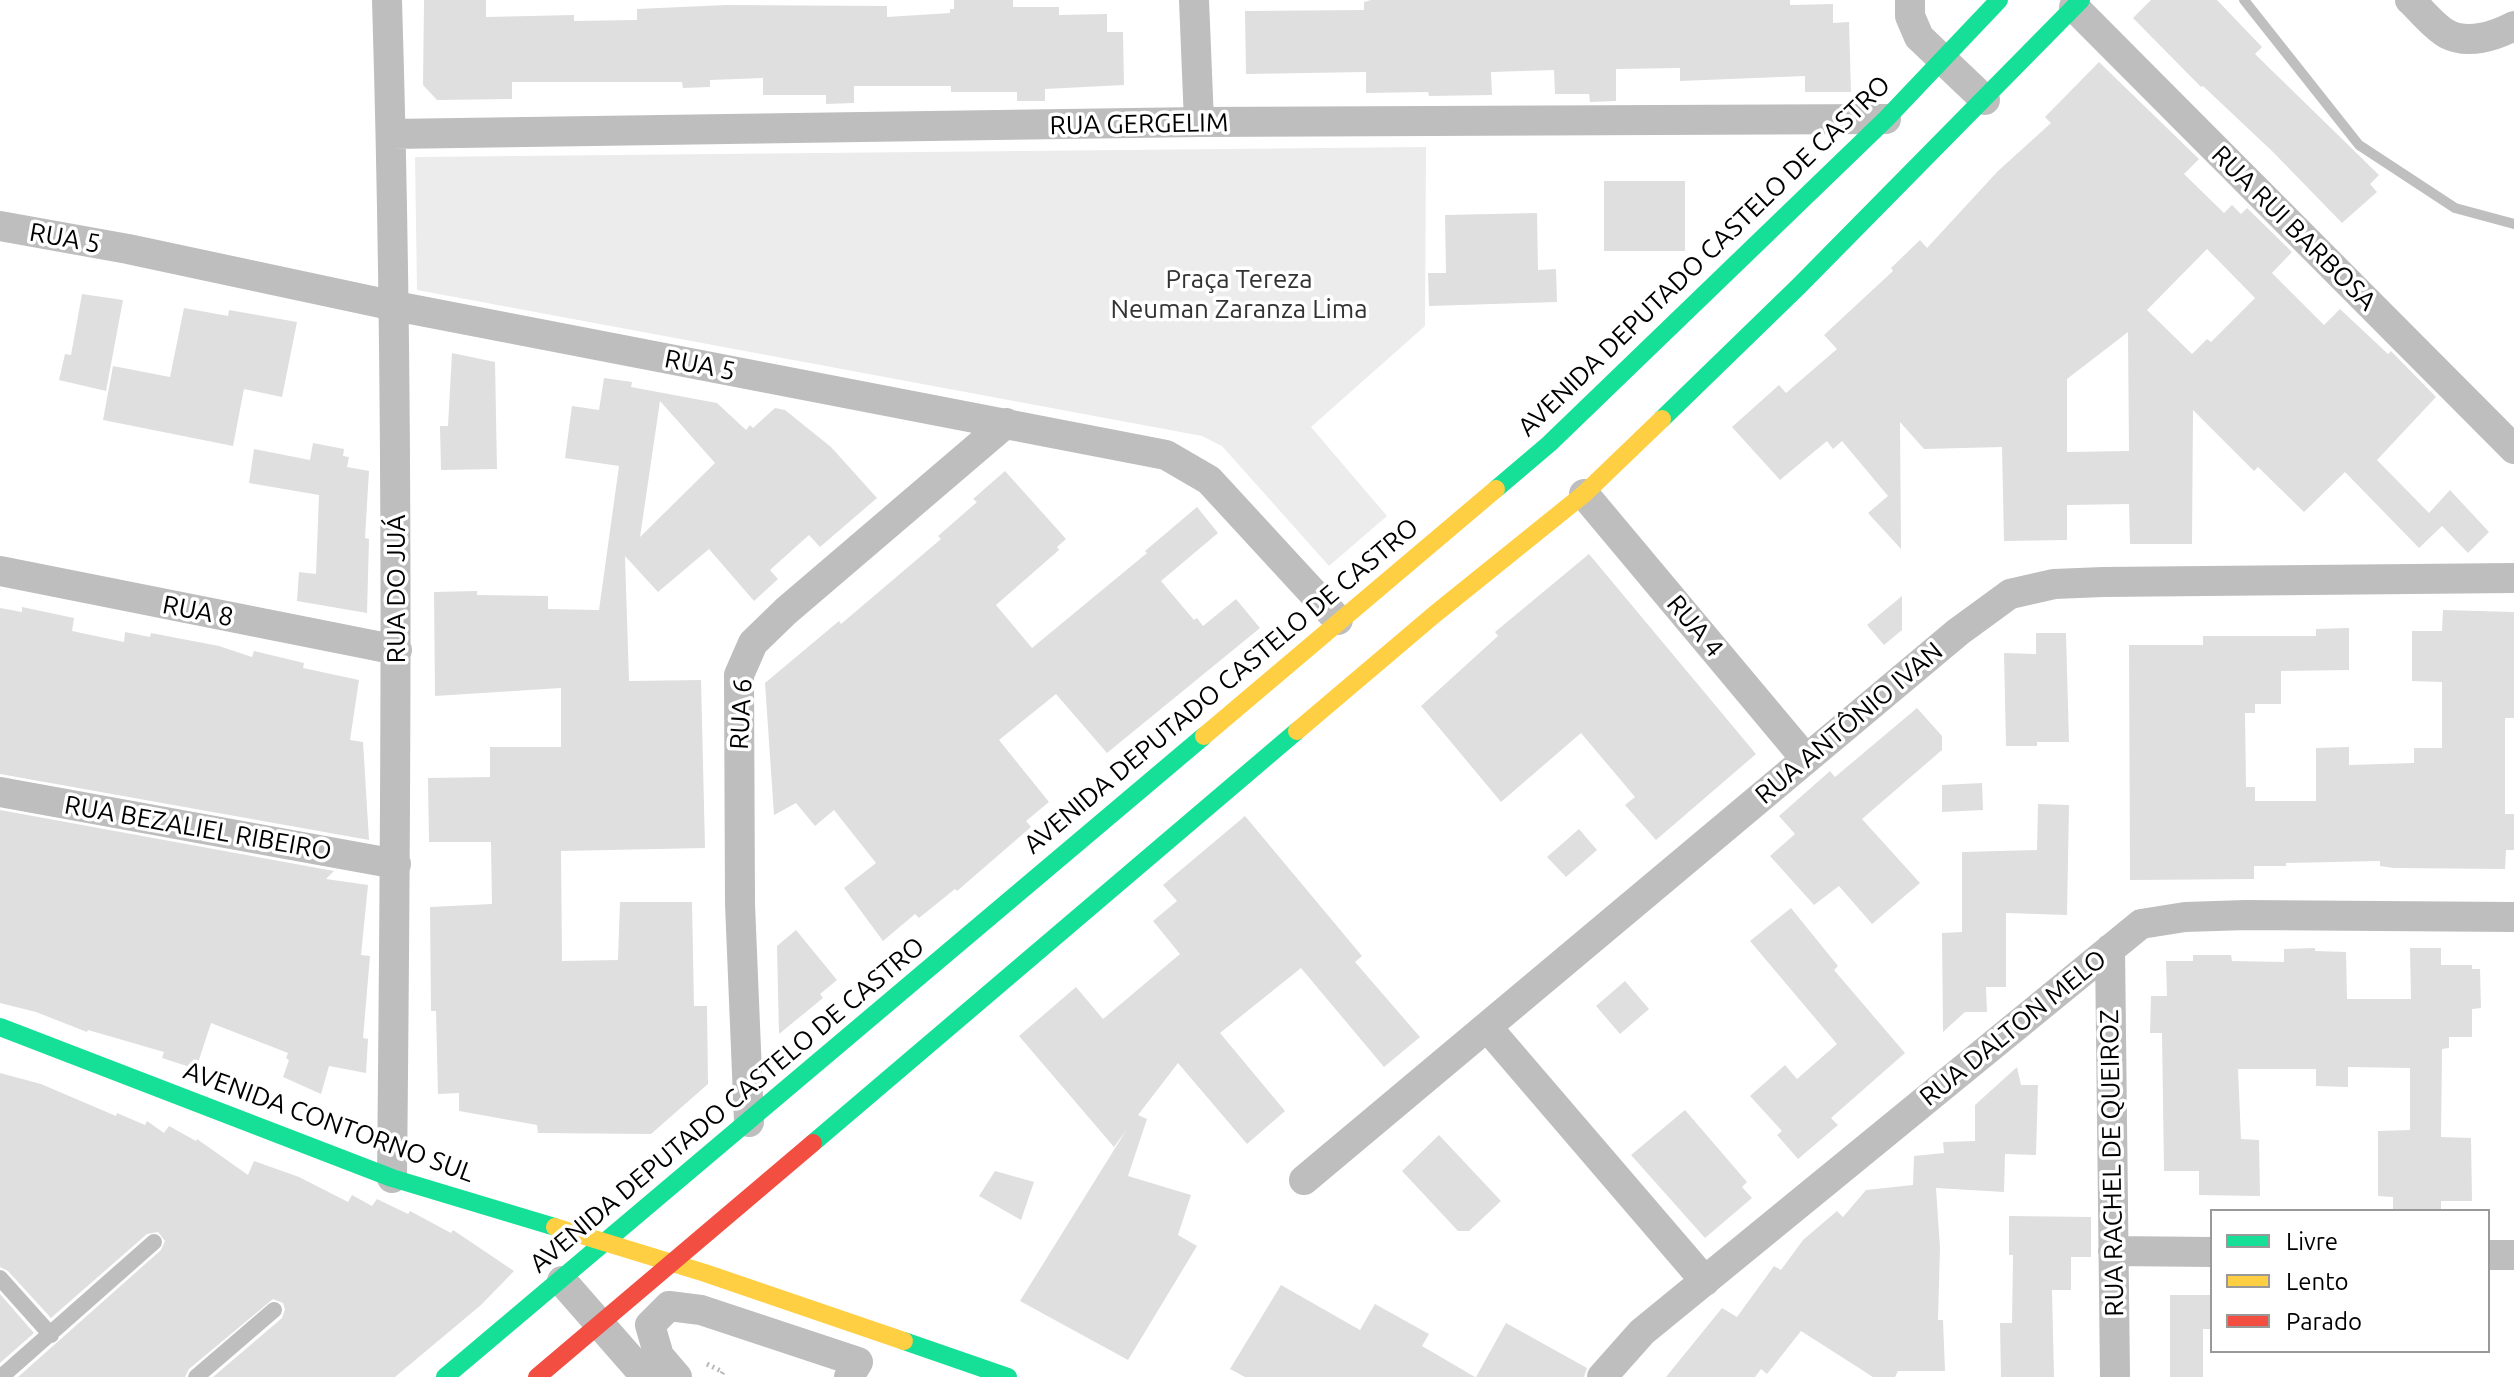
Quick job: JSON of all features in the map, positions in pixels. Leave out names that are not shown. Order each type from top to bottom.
[{"type":"main road","name":"AVENIDA DEPUTADO CASTELO DE CASTRO","points":[[445,1377],[1549,444],[1886,119],[1999,0]]},
{"type":"main road","points":[[537,1377],[1422,624],[1584,494],[1799,286],[2078,4]]},
{"type":"main road","name":"AVENIDA CONTORNO SUL","points":[[0,1027],[392,1178],[672,1262],[1008,1377]]},
{"type":"street","name":"RUA DO JUÁ","points":[[387,0],[395,306],[397,650],[392,1178]]},
{"type":"street","points":[[1194,0],[1199,122]]},
{"type":"street","points":[[1910,0],[1910,16],[1919,37],[1985,100]]},
{"type":"street","points":[[2410,0],[2447,34],[2467,38],[2490,37],[2514,26]]},
{"type":"street","name":"RUA RUI BARBOSA","points":[[2078,4],[2514,449]]},
{"type":"street","name":"RUA GERGELIM","points":[[391,134],[1199,122],[1886,119]]},
{"type":"street","name":"RUA 5","points":[[0,226],[1166,455],[1209,480],[1338,620]]},
{"type":"street","name":"RUA 6","points":[[749,1122],[740,904],[739,675],[753,643],[786,611],[1006,423]]},
{"type":"street","name":"RUA 4","points":[[1584,494],[1805,758]]},
{"type":"street","name":"RUA 8","points":[[0,571],[397,650]]},
{"type":"street","name":"RUA ANTÔNIO IVAN","points":[[1304,1180],[1805,758],[1958,632],[2010,594],[2054,584],[2103,582],[2514,578]]},
{"type":"street","name":"RUA BEZALIEL RIBEIRO","points":[[0,792],[396,864]]},
{"type":"street","name":"RUA DALTON MELO","points":[[1602,1377],[1642,1332],[2141,924],[2185,917],[2514,917]]},
{"type":"street","name":"RUA RACHEL DE QUEIROZ","points":[[2110,949],[2115,1377]]},
{"type":"street","points":[[1487,1027],[1705,1281]]},
{"type":"street","points":[[2113,1251],[2210,1252]]},
{"type":"street","points":[[2490,1255],[2514,1255]]},
{"type":"street","points":[[562,1281],[646,1377]]},
{"type":"street","points":[[677,1377],[659,1356],[650,1325],[669,1306],[701,1310],[858,1362],[849,1377]]},
{"type":"lane","points":[[1,1377],[154,1242]]},
{"type":"lane","points":[[0,1278],[51,1335]]},
{"type":"lane","points":[[196,1377],[274,1310]]},
{"type":"green space","name":"Praça Tereza Neuman Zaranza Lima","points":[[1426,147],[1425,326],[1311,427],[1387,516],[1329,566],[1222,446],[1202,436],[417,290],[415,157]]},
{"type":"building","points":[[424,0],[486,0],[486,17],[574,15],[574,21],[637,20],[637,9],[726,5],[887,6],[887,17],[950,13],[950,9],[954,9],[954,0],[1013,0],[1013,7],[1059,7],[1059,15],[1107,14],[1107,32],[1123,32],[1124,85],[1045,89],[1045,101],[1017,101],[1017,92],[951,92],[951,86],[854,86],[854,103],[826,104],[826,95],[763,95],[763,78],[710,80],[710,87],[683,88],[682,82],[512,82],[512,99],[437,100],[423,85]]},
{"type":"building","points":[[1790,0],[1790,5],[1833,4],[1833,23],[1849,22],[1851,92],[1805,92],[1805,76],[1680,81],[1680,68],[1616,69],[1616,101],[1590,102],[1589,94],[1555,94],[1554,70],[1491,72],[1492,95],[1429,96],[1428,92],[1366,93],[1366,72],[1246,74],[1245,11],[1364,10],[1364,2]]},
{"type":"building","points":[[2151,0],[2217,0],[2262,47],[2255,54],[2379,175],[2370,184],[2377,192],[2342,223],[2133,18]]},
{"type":"building","points":[[2099,62],[2199,159],[2184,174],[2224,213],[2232,205],[2241,214],[2247,208],[2292,252],[2272,273],[2324,325],[2340,309],[2388,354],[2391,351],[2436,397],[2377,460],[2429,513],[2450,490],[2489,532],[2468,553],[2442,526],[2419,548],[2345,472],[2304,512],[2258,467],[2254,471],[2193,410],[2192,544],[2130,544],[2129,504],[2067,505],[2067,540],[2004,541],[2002,447],[1924,449],[1900,422],[1901,549],[1868,513],[1888,496],[1842,441],[1833,449],[1827,441],[1780,480],[1732,427],[1779,385],[1786,393],[1837,349],[1824,335],[1893,271],[1891,268],[1920,240],[1927,248],[1998,171],[2051,123],[2045,117]],"holes":[[[2207,249],[2255,298],[2211,342],[2207,339],[2192,354],[2147,310]],[[2128,332],[2129,451],[2067,452],[2067,379]]]},
{"type":"building","points":[[1604,181],[1685,181],[1685,251],[1604,251]]},
{"type":"building","points":[[1537,213],[1538,270],[1556,269],[1557,302],[1429,306],[1428,273],[1446,273],[1445,215]]},
{"type":"building","points":[[82,294],[123,300],[106,391],[59,380],[65,354],[71,355]]},
{"type":"building","points":[[184,308],[228,316],[229,310],[297,322],[282,397],[244,389],[233,446],[103,420],[113,366],[170,377]]},
{"type":"building","points":[[452,353],[495,362],[497,469],[441,470],[440,426],[448,426]]},
{"type":"building","points":[[604,378],[632,382],[631,387],[717,403],[746,430],[750,425],[753,428],[775,408],[785,410],[831,447],[877,498],[820,547],[809,535],[770,570],[778,579],[754,601],[709,549],[658,592],[625,556],[629,681],[701,680],[705,848],[561,851],[562,961],[618,960],[620,902],[692,902],[694,1006],[707,1006],[708,1084],[651,1134],[538,1133],[537,1125],[459,1111],[459,1093],[438,1094],[436,1011],[431,1011],[430,907],[492,904],[491,842],[429,842],[428,778],[490,777],[490,747],[561,747],[561,688],[435,696],[434,592],[477,591],[477,595],[548,596],[548,609],[599,610],[619,466],[565,458],[572,406],[599,410]],"holes":[[[660,401],[715,463],[640,537]]]},
{"type":"building","points":[[313,443],[344,449],[343,456],[349,457],[347,467],[369,471],[365,538],[369,539],[367,613],[297,601],[299,572],[316,574],[319,495],[249,483],[254,449],[310,460]]},
{"type":"building","points":[[1005,471],[1066,539],[1057,547],[1059,550],[996,605],[1032,648],[1147,553],[1145,551],[1197,507],[1218,533],[1161,581],[1194,620],[1197,618],[1203,626],[1236,599],[1260,628],[1107,753],[1056,694],[999,740],[1049,802],[1026,821],[1031,827],[957,891],[955,889],[919,918],[915,914],[883,941],[844,888],[876,863],[834,810],[815,826],[796,803],[774,815],[765,683],[839,621],[841,624],[941,539],[938,536],[977,502],[973,499]]},
{"type":"building","points":[[1589,554],[1756,754],[1656,840],[1625,805],[1635,797],[1581,733],[1501,802],[1421,706],[1498,636],[1495,632]]},
{"type":"building","points":[[1902,596],[1902,630],[1884,645],[1867,625]]},
{"type":"building","points":[[22,607],[74,618],[72,631],[124,642],[125,632],[150,637],[151,633],[219,646],[252,657],[254,651],[304,663],[303,668],[359,680],[350,740],[363,742],[369,840],[0,774],[0,608],[22,612]]},
{"type":"building","points":[[2443,610],[2514,612],[2514,718],[2505,718],[2505,814],[2514,814],[2514,850],[2506,850],[2505,869],[2394,868],[2380,866],[2380,861],[2286,863],[2286,866],[2254,866],[2254,879],[2130,880],[2129,645],[2203,645],[2203,636],[2316,636],[2316,629],[2349,628],[2349,670],[2281,671],[2281,704],[2255,704],[2255,713],[2245,713],[2246,787],[2255,787],[2255,801],[2316,801],[2316,748],[2349,747],[2349,765],[2414,763],[2414,748],[2442,748],[2442,682],[2412,681],[2412,631],[2442,631]]},
{"type":"building","points":[[2036,633],[2066,633],[2069,742],[2006,746],[2004,653],[2036,654]]},
{"type":"building","points":[[1917,708],[1942,736],[1942,750],[1862,819],[1920,883],[1872,924],[1839,886],[1814,905],[1770,856],[1795,834],[1779,816],[1830,771],[1835,777]]},
{"type":"building","points":[[1982,783],[1983,810],[1942,812],[1942,785]]},
{"type":"building","points":[[2038,804],[2069,805],[2067,915],[2006,913],[2006,987],[1986,987],[1987,1012],[1965,1012],[1943,1032],[1942,933],[1962,932],[1962,852],[2037,850]]},
{"type":"building","points":[[0,810],[334,871],[326,879],[368,885],[361,955],[370,956],[363,1038],[368,1039],[366,1073],[329,1066],[321,1094],[283,1077],[289,1060],[286,1058],[288,1053],[211,1023],[196,1069],[162,1058],[164,1052],[87,1032],[36,1012],[0,1003]]},
{"type":"building","points":[[1245,816],[1362,956],[1355,962],[1420,1037],[1384,1067],[1301,968],[1220,1033],[1285,1111],[1247,1144],[1178,1063],[1138,1115],[1147,1119],[1128,1176],[1191,1195],[1178,1235],[1197,1246],[1128,1360],[1020,1301],[1127,1129],[1114,1147],[1019,1036],[1076,987],[1103,1019],[1180,954],[1153,921],[1177,901],[1163,885]]},
{"type":"building","points":[[1579,829],[1597,850],[1566,877],[1547,857]]},
{"type":"building","points":[[1791,908],[1838,966],[1834,970],[1905,1053],[1831,1118],[1838,1125],[1798,1159],[1777,1135],[1782,1131],[1750,1096],[1785,1065],[1797,1079],[1837,1044],[1750,941]]},
{"type":"building","points":[[796,930],[837,980],[820,994],[823,998],[779,1034],[777,946]]},
{"type":"building","points":[[2315,948],[2315,951],[2346,952],[2347,999],[2411,999],[2410,948],[2441,948],[2441,965],[2472,965],[2472,969],[2480,969],[2481,1008],[2472,1009],[2472,1037],[2449,1037],[2449,1048],[2442,1049],[2441,1137],[2471,1138],[2472,1201],[2441,1201],[2441,1209],[2393,1209],[2393,1197],[2378,1196],[2378,1131],[2410,1130],[2410,1068],[2348,1067],[2348,1087],[2316,1086],[2316,1069],[2238,1069],[2241,1139],[2259,1140],[2260,1196],[2199,1195],[2199,1171],[2164,1171],[2162,1033],[2150,1033],[2151,996],[2167,996],[2166,961],[2193,961],[2193,955],[2231,955],[2232,961],[2284,962],[2284,949]]},
{"type":"building","points":[[1625,981],[1649,1009],[1620,1034],[1596,1006]]},
{"type":"building","points":[[2017,1067],[2021,1085],[2038,1085],[2036,1155],[2005,1154],[2004,1192],[1936,1188],[1940,1248],[1938,1320],[1943,1320],[1945,1371],[1898,1371],[1895,1377],[1873,1377],[1801,1331],[1767,1374],[1761,1369],[1755,1377],[1666,1377],[1722,1308],[1737,1317],[1774,1266],[1781,1270],[1803,1240],[1837,1211],[1843,1217],[1866,1190],[1913,1185],[1914,1156],[1944,1153],[1943,1142],[1975,1141],[1975,1105]]},
{"type":"building","points":[[0,1073],[41,1084],[116,1116],[117,1113],[145,1125],[147,1121],[164,1133],[169,1126],[197,1139],[248,1175],[254,1161],[299,1177],[348,1202],[352,1195],[372,1206],[377,1199],[408,1214],[410,1211],[451,1233],[453,1230],[514,1271],[481,1305],[395,1377],[213,1377],[282,1318],[283,1303],[273,1299],[189,1369],[185,1377],[18,1377],[161,1250],[165,1241],[158,1232],[147,1234],[51,1318],[8,1271],[0,1267]]},
{"type":"building","points":[[1685,1110],[1747,1182],[1742,1187],[1752,1198],[1705,1238],[1631,1155]]},
{"type":"building","points":[[1439,1135],[1501,1201],[1469,1231],[1458,1231],[1402,1171]]},
{"type":"building","points":[[995,1171],[1034,1182],[1021,1220],[979,1196]]},
{"type":"building","points":[[2009,1216],[2091,1217],[2091,1257],[2071,1257],[2071,1290],[2052,1290],[2054,1377],[2001,1377],[2000,1323],[2012,1323],[2013,1255],[2009,1255]]},
{"type":"building","points":[[1281,1285],[1360,1330],[1375,1304],[1429,1334],[1422,1346],[1475,1377],[1245,1377],[1230,1369]]},
{"type":"building","points":[[0,1294],[34,1333],[0,1363]]},
{"type":"building","points":[[2170,1295],[2210,1295],[2210,1329],[2203,1329],[2203,1377],[2170,1377]]},
{"type":"building","points":[[1506,1323],[1587,1368],[1584,1377],[1476,1377]]},
{"type":"waterway","points":[[2244,0],[2359,145],[2455,208],[2514,224]]},
{"type":"traffic: fast","points":[[1496,489],[1549,444],[1886,119],[1999,0]]},
{"type":"traffic: fast","points":[[1662,419],[1799,286],[2081,0]]},
{"type":"traffic: fast","points":[[813,1143],[1297,731]]},
{"type":"traffic: fast","points":[[445,1377],[1204,736]]},
{"type":"traffic: fast","points":[[0,1027],[392,1178],[555,1227]]},
{"type":"traffic: fast","points":[[904,1341],[1008,1377]]},
{"type":"traffic: slow","points":[[1297,731],[1584,494],[1662,419]]},
{"type":"traffic: slow","points":[[1204,736],[1496,489]]},
{"type":"traffic: slow","points":[[555,1227],[705,1273],[904,1341]]},
{"type":"traffic: jam","points":[[537,1377],[813,1143]]}]
